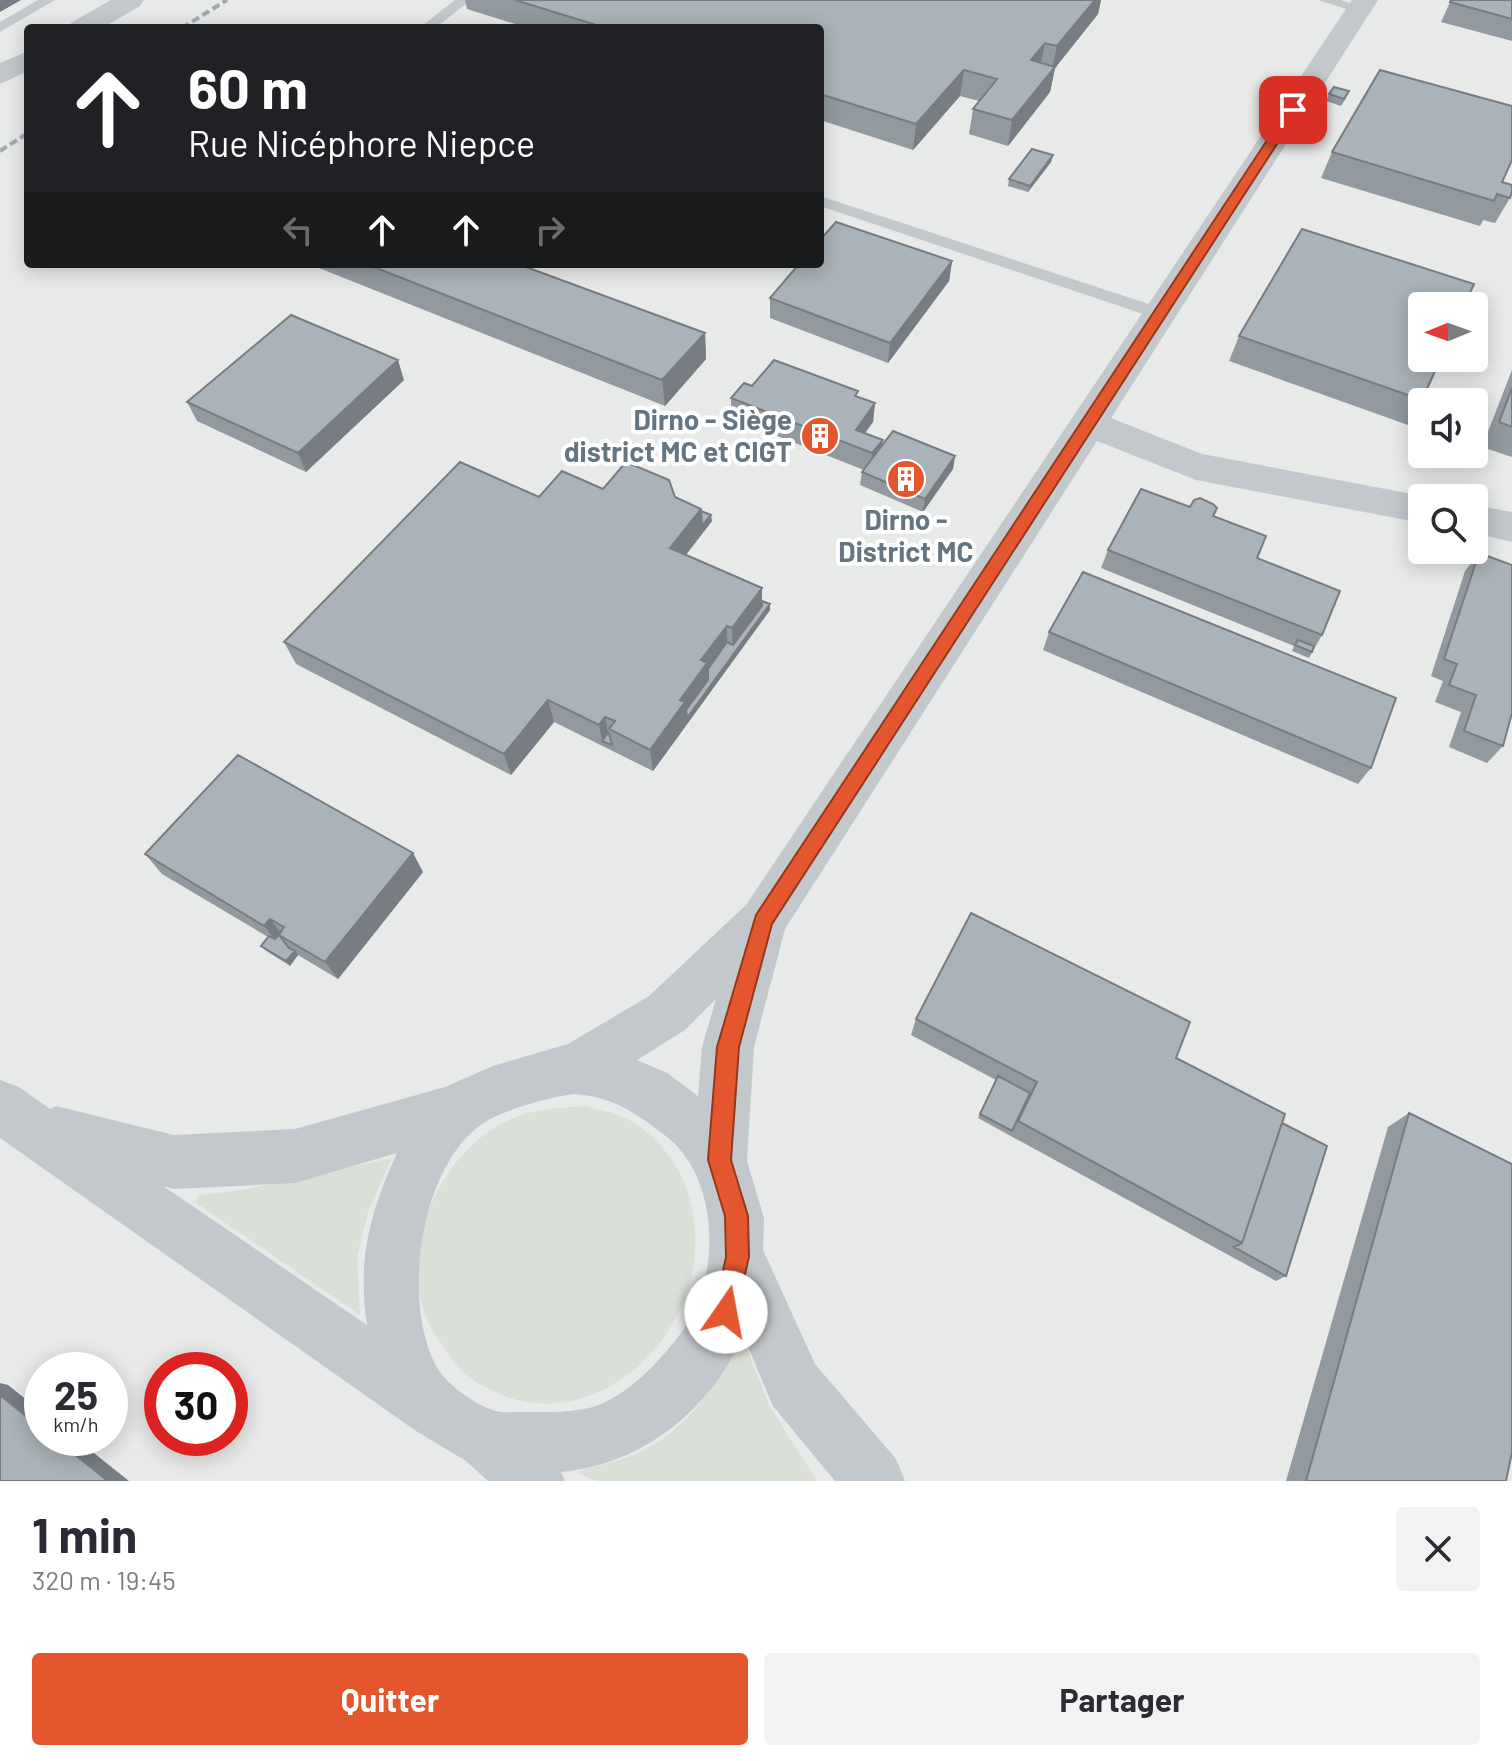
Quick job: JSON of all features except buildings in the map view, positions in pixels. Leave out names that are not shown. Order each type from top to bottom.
[{"type":"street","points":[[89,24],[131,0]]},
{"type":"street","points":[[16,1117],[174,1162],[295,1156],[455,1110],[484,1094],[575,1069],[667,1013],[763,921],[1161,314],[1349,3]]},
{"type":"street","points":[[0,75],[24,61]]},
{"type":"street","points":[[1090,424],[1196,466],[1408,506]]},
{"type":"street","points":[[1488,522],[1512,527]]},
{"type":"street","points":[[720,1160],[728,1047],[763,921]]},
{"type":"street","points":[[488,1441],[552,1442],[607,1432],[658,1405],[699,1363],[726,1312],[738,1257],[737,1216],[720,1160],[705,1136],[672,1103],[633,1082],[575,1069]]},
{"type":"street","points":[[423,1399],[401,1351],[393,1305],[392,1243],[411,1183],[431,1145],[455,1110]]},
{"type":"street","points":[[16,1117],[488,1441],[534,1481]]},
{"type":"street","points":[[738,1257],[794,1385],[874,1481]]},
{"type":"lane","points":[[0,28],[48,0]]},
{"type":"lane","points":[[431,24],[464,0]]},
{"type":"lane","points":[[824,202],[1161,314]]},
{"type":"shaded area","points":[[0,0],[1512,0],[1512,1481],[0,1481]]},
{"type":"shaded area","points":[[585,1106],[621,1116],[647,1132],[680,1173],[689,1196],[695,1246],[686,1294],[665,1336],[634,1370],[595,1394],[552,1403],[507,1397],[459,1368],[425,1315],[418,1284],[419,1253],[425,1221],[438,1191],[456,1163],[478,1140],[503,1123],[523,1115]]},
{"type":"shaded area","points":[[392,1158],[369,1209],[357,1257],[360,1315],[196,1203],[198,1195],[237,1191]]},
{"type":"shaded area","points":[[742,1337],[770,1407],[817,1481],[596,1481],[576,1472],[636,1454],[671,1433],[711,1389]]},
{"type":"railway","points":[[188,24],[227,0]]},
{"type":"railway","points":[[0,151],[24,136]]},
{"type":"place","name":"Dirno - Siège district MC et CIGT","points":[[820,436]]},
{"type":"place","name":"Dirno - District MC","points":[[906,479]]},
{"type":"route","points":[[726,1312],[738,1257],[737,1216],[720,1160],[728,1047],[763,921],[1293,110]]}]
